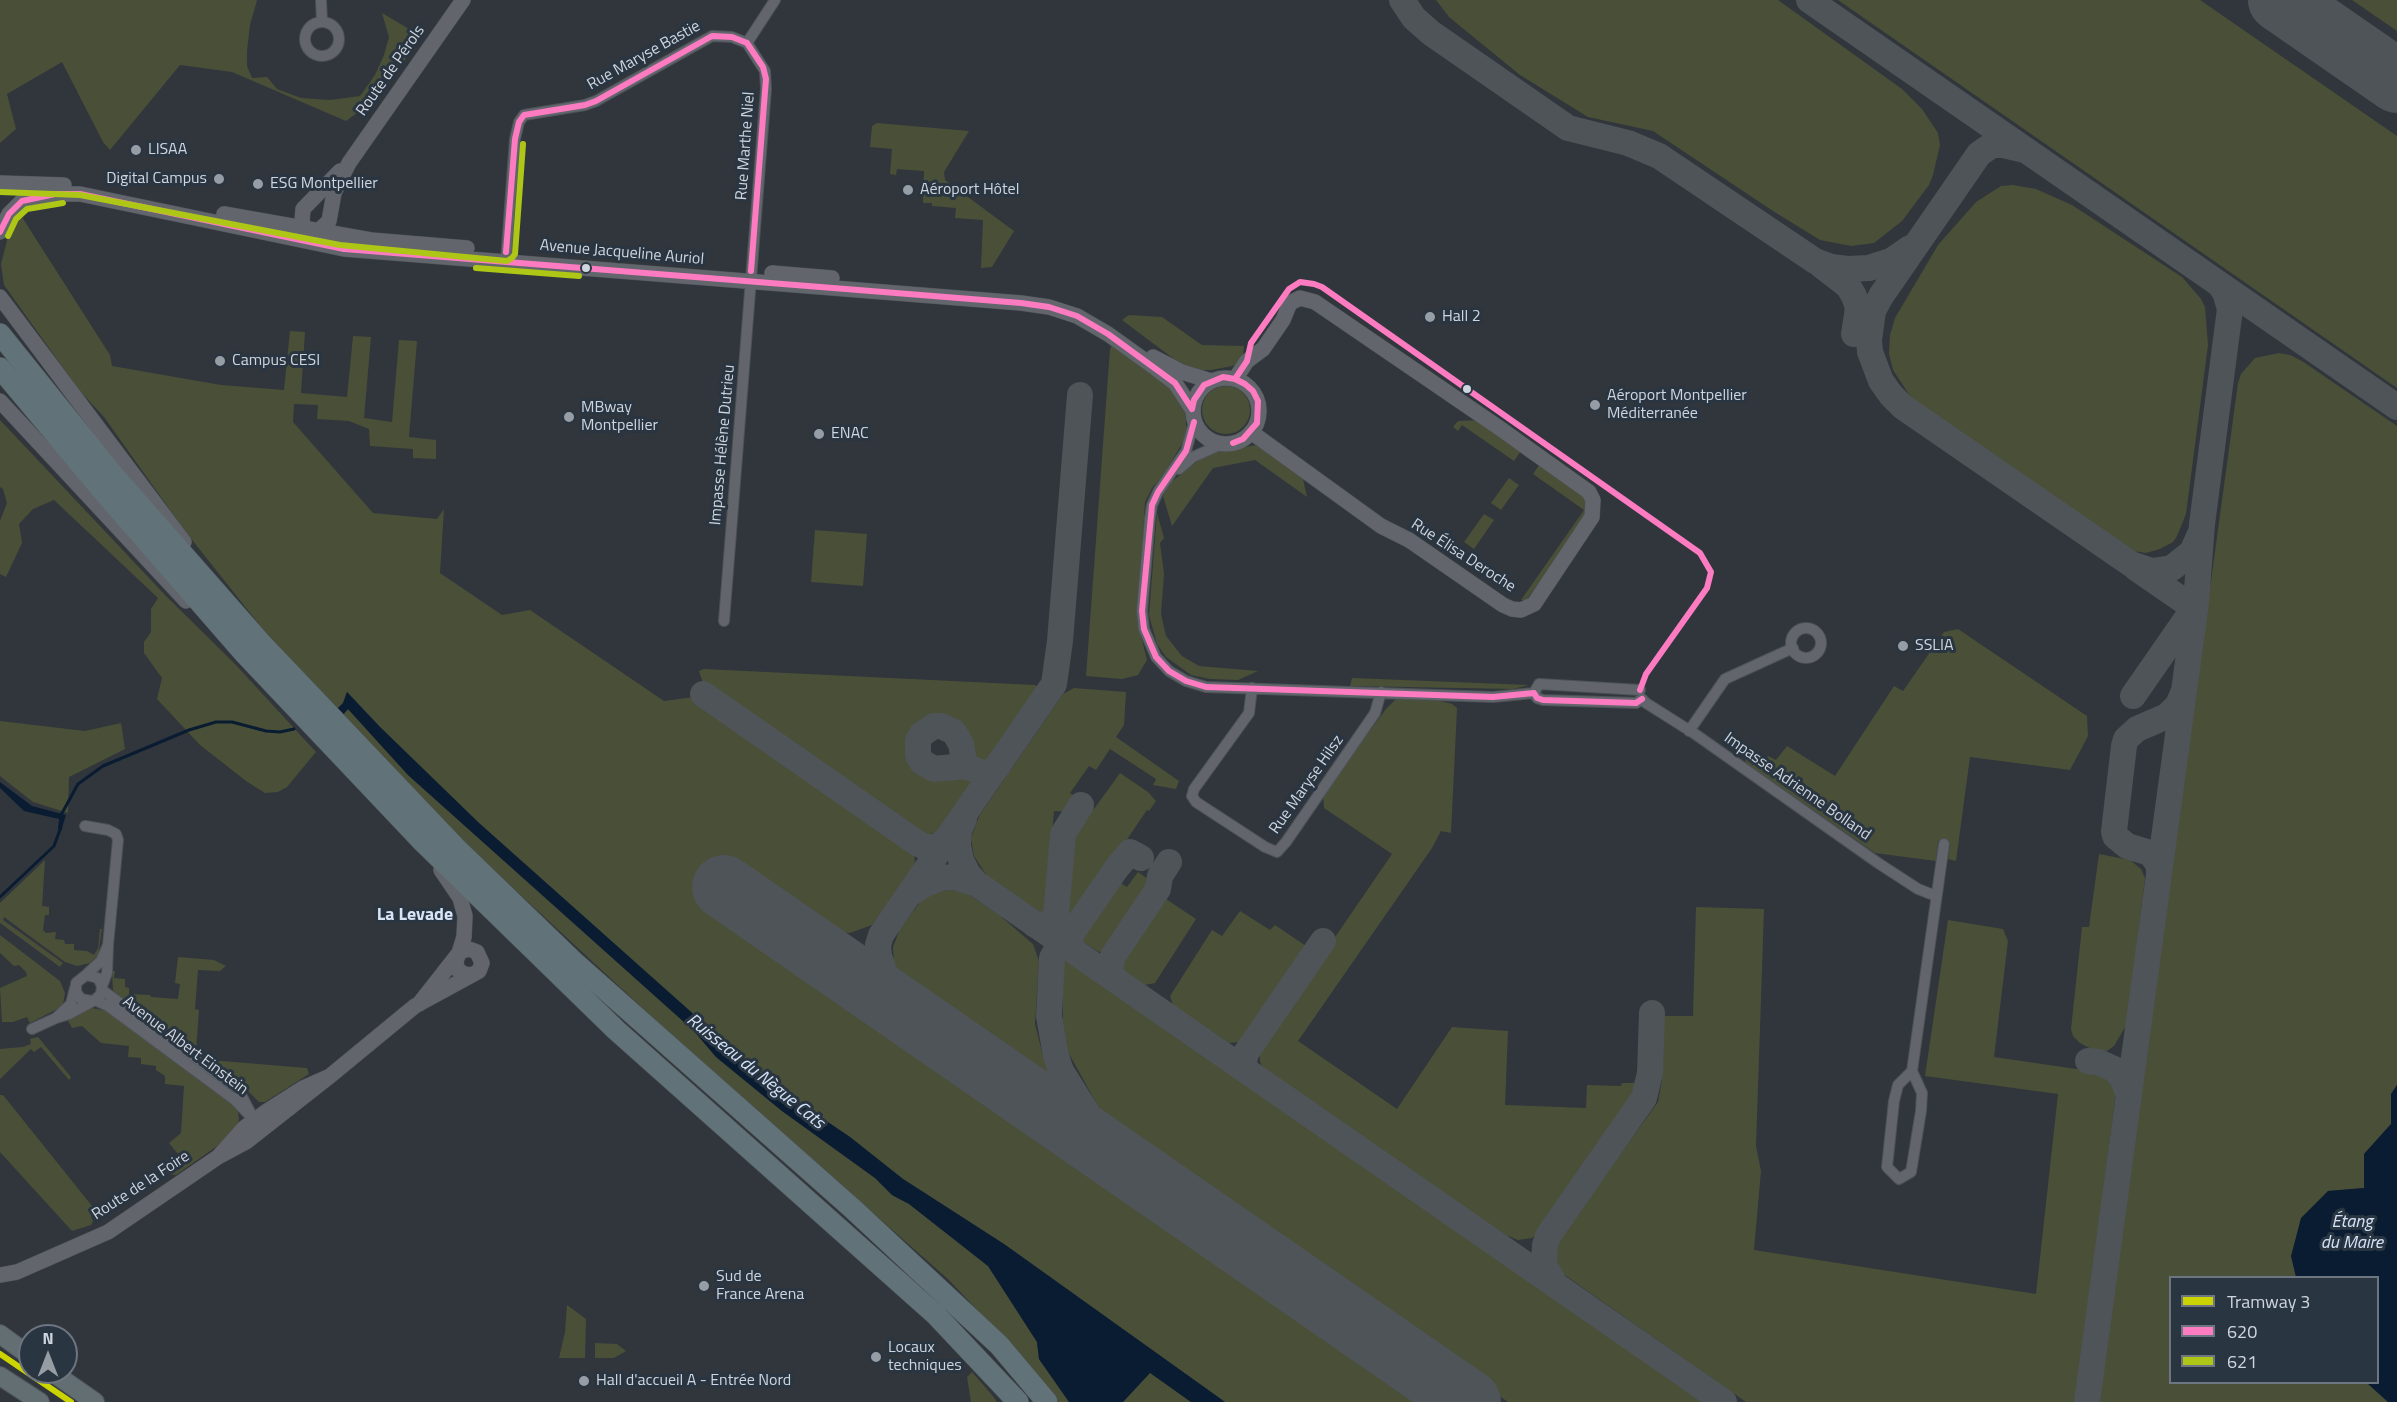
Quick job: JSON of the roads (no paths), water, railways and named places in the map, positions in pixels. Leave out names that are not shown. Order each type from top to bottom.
[{"type":"highway","points":[[0,334],[253,648],[422,841],[591,1006],[886,1268],[966,1345],[1018,1402]]},
{"type":"highway","points":[[0,368],[102,490],[253,648],[346,736],[456,848],[573,961],[853,1209],[999,1345],[1047,1402]]},
{"type":"main road","name":"Route de Pérols","points":[[331,214],[334,193],[349,163],[462,0]]},
{"type":"main road","name":"Route de Pérols","points":[[265,222],[279,221],[308,202],[349,163]]},
{"type":"main road","name":"Avenue Jacqueline Auriol","points":[[0,181],[81,186],[265,222],[316,236],[506,257],[751,276],[1022,293],[1051,298],[1079,308],[1167,365],[1211,381]]},
{"type":"main road","points":[[0,232],[9,214],[22,201],[55,194],[80,194],[226,224],[316,236]]},
{"type":"main road","points":[[316,236],[301,217],[308,202],[315,200],[323,202],[341,229],[356,237]]},
{"type":"main road","points":[[316,236],[328,224],[331,214]]},
{"type":"main road","name":"Avenue Jacqueline Auriol","points":[[316,236],[356,237],[506,257]]},
{"type":"main road","name":"Avenue Jacqueline Auriol","points":[[751,276],[1049,307],[1077,316],[1108,334],[1154,367],[1175,383],[1193,416]]},
{"type":"main road","points":[[0,297],[253,648]]},
{"type":"main road","name":"Rue Élisa Deroche","points":[[1235,379],[1247,361],[1263,349],[1283,320],[1293,300],[1300,298],[1315,302],[1506,432],[1589,492],[1593,500],[1592,517],[1534,604],[1521,610],[1512,609],[1409,540],[1382,526],[1251,432]]},
{"type":"main road","points":[[1223,377],[1235,379],[1253,391],[1258,401],[1257,423],[1243,439],[1222,444],[1205,437],[1193,416],[1198,392],[1211,381],[1223,377]]},
{"type":"main road","points":[[0,401],[187,602],[253,648]]},
{"type":"main road","points":[[422,841],[426,855],[452,884],[464,907],[465,926],[459,953]]},
{"type":"main road","name":"Route de la Foire","points":[[0,1275],[17,1272],[108,1232],[218,1157],[259,1125],[330,1076],[419,1004],[472,975],[464,974],[457,969],[456,961],[459,953]]},
{"type":"main road","name":"Route de la Foire","points":[[419,1004],[459,953]]},
{"type":"main road","points":[[0,1267],[29,1257],[74,1248]]},
{"type":"main road","name":"Route de la Foire","points":[[0,1286],[9,1282],[17,1272]]},
{"type":"main road","points":[[0,1334],[18,1347]]},
{"type":"main road","points":[[966,1345],[973,1362],[1005,1402]]},
{"type":"main road","points":[[0,1376],[40,1402]]},
{"type":"main road","points":[[69,1384],[95,1402]]},
{"type":"street","points":[[321,0],[322,22]]},
{"type":"street","points":[[747,42],[775,0]]},
{"type":"street","name":"Rue Maryse Bastie","points":[[506,257],[515,139],[519,122],[524,115],[585,105],[596,101],[712,36],[732,37],[747,42]]},
{"type":"street","name":"Rue Marthe Niel","points":[[747,42],[766,75],[751,276]]},
{"type":"street","name":"Impasse Hélène Dutrieu","points":[[724,621],[751,276]]},
{"type":"street","points":[[1193,416],[1186,451],[1158,492],[1149,518],[1142,611],[1148,643],[1156,657],[1169,671],[1186,681],[1206,687],[1381,692]]},
{"type":"street","points":[[1171,475],[1193,457],[1222,444]]},
{"type":"street","points":[[1689,731],[1725,679],[1793,648]]},
{"type":"street","name":"Rue Maryse Hilsz","points":[[1252,688],[1249,713],[1194,789],[1192,796],[1196,802],[1276,852],[1286,842],[1375,714],[1381,692]]},
{"type":"street","name":"Impasse Adrienne Bolland","points":[[1381,692],[1493,697],[1534,693],[1537,698],[1543,700],[1636,703],[1641,694],[1646,703],[1878,863],[1918,890],[1936,896]]},
{"type":"street","points":[[32,1029],[69,1014],[93,1001],[102,988],[106,974],[118,840],[116,834],[108,830],[85,826]]},
{"type":"street","points":[[1912,1071],[1898,1085],[1894,1101],[1887,1167],[1899,1179],[1911,1172],[1921,1111],[1922,1093],[1912,1071],[1944,844]]},
{"type":"street","points":[[56,1018],[71,1004],[78,979],[101,961],[108,945]]},
{"type":"street","points":[[86,975],[98,978],[102,988]]},
{"type":"street","points":[[75,988],[81,999],[93,1001]]},
{"type":"street","name":"Avenue Albert Einstein","points":[[102,988],[238,1089],[259,1125]]},
{"type":"street","name":"Avenue Albert Einstein","points":[[93,1001],[108,1006],[235,1100],[259,1125]]},
{"type":"water","points":[[347,692],[479,823],[773,1085],[850,1137],[903,1179],[1004,1244],[1225,1402],[1191,1402],[1150,1373],[1123,1402],[1069,1402],[1039,1359],[1037,1342],[988,1266],[909,1204],[892,1195],[875,1178],[782,1111],[716,1057],[694,1031],[408,775],[348,709],[341,717],[336,710],[343,703]]},
{"type":"water","points":[[0,782],[32,806],[66,815],[61,831],[58,829],[59,819],[24,811],[0,788]]},
{"type":"water","name":"Étang du Maire","points":[[2397,1085],[2397,1402],[2388,1402],[2368,1384],[2379,1384],[2379,1276],[2296,1276],[2291,1256],[2301,1218],[2328,1191],[2364,1188],[2364,1154],[2391,1124],[2391,1094]]},
{"type":"waterway","name":"Ruisseau du Nègue Cats","points":[[61,815],[78,784],[103,766],[189,730],[216,722],[232,722],[266,731],[280,732],[294,729]]},
{"type":"waterway","points":[[0,897],[54,846],[61,827]]},
{"type":"tram line","name":"3","points":[[0,1354],[71,1402]]},
{"type":"place","name":"LISAA","points":[[136,150]]},
{"type":"place","name":"Digital Campus","points":[[219,179]]},
{"type":"place","name":"ESG Montpellier","points":[[258,184]]},
{"type":"place","name":"Aéroport Hôtel","points":[[908,190]]},
{"type":"place","name":"Hall 2","points":[[1430,317]]},
{"type":"place","name":"Campus CESI","points":[[220,361]]},
{"type":"place","name":"Aéroport Montpellier Méditerranée","points":[[1595,405]]},
{"type":"place","name":"MBway Montpellier","points":[[569,417]]},
{"type":"place","name":"ENAC","points":[[819,434]]},
{"type":"place","name":"SSLIA","points":[[1903,646]]},
{"type":"place","name":"Sud de France Arena","points":[[704,1286]]},
{"type":"place","name":"Locaux techniques","points":[[876,1357]]},
{"type":"place","name":"Hall d'accueil A - Entrée Nord","points":[[584,1381]]},
{"type":"district","name":"La Levade","points":[[415,916]]}]
